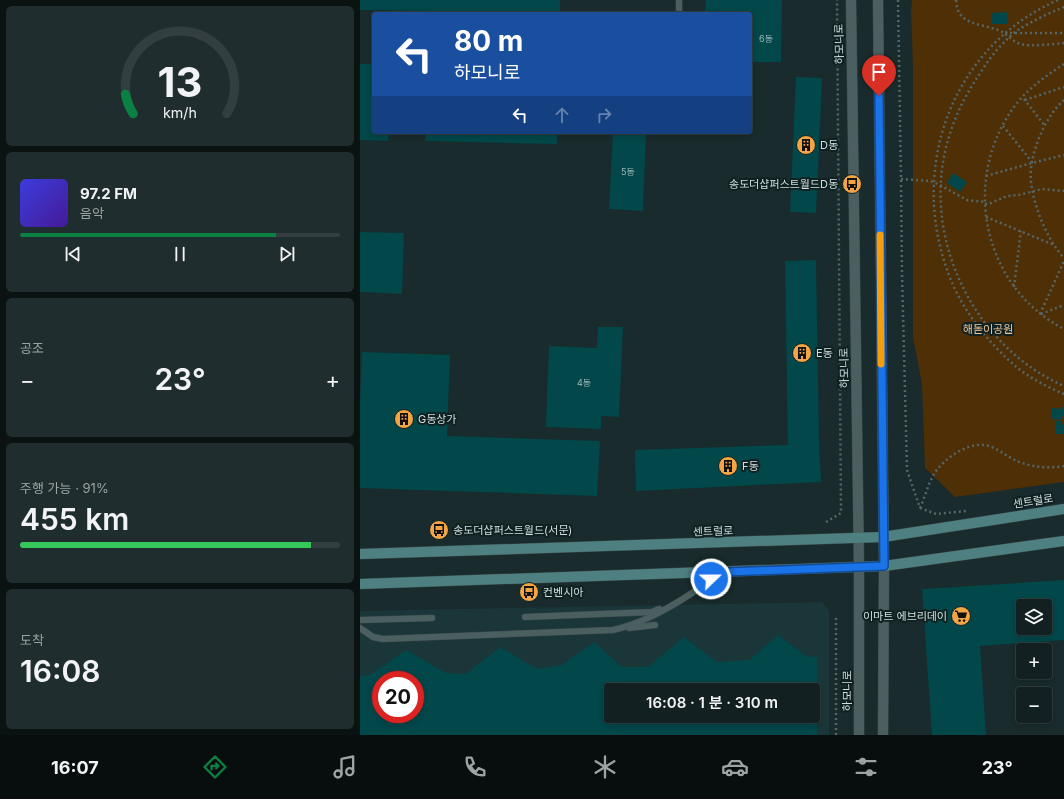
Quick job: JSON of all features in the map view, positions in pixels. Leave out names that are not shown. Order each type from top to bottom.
[{"type":"main road","name":"센트럴로","points":[[360,554],[883,538],[1064,508]]},
{"type":"main road","points":[[360,584],[884,566],[1064,541]]},
{"type":"street","name":"하모니로","points":[[850,0],[859,538],[859,735]]},
{"type":"street","points":[[878,0],[884,566],[883,735]]},
{"type":"lane","points":[[679,0],[679,12]]},
{"type":"lane","points":[[613,630],[640,622],[690,594],[711,579],[726,572]]},
{"type":"lane","points":[[525,617],[652,612],[670,606]]},
{"type":"lane","points":[[360,620],[432,618]]},
{"type":"lane","points":[[360,628],[373,637],[383,640],[613,630],[655,625]]},
{"type":"path","points":[[826,522],[841,512],[837,0]]},
{"type":"path","points":[[898,0],[902,273],[907,470],[920,508],[938,469],[954,455],[974,445],[978,444],[988,446],[999,450],[1013,459],[1033,466],[1064,466]]},
{"type":"path","points":[[956,0],[959,12],[967,20],[974,24],[1000,30],[1009,38],[1022,45],[1064,44]]},
{"type":"path","points":[[1058,0],[1037,10],[1004,33],[988,49],[972,70],[950,108],[936,154],[934,182],[935,220],[939,246],[949,276],[960,300],[995,347],[1015,366],[1048,387],[1064,394]]},
{"type":"path","points":[[1064,7],[1019,30],[1009,38],[991,58],[965,96],[954,120],[947,145],[940,185],[942,220],[948,249],[968,298],[981,319],[1001,342],[1022,361],[1051,381],[1064,386]]},
{"type":"path","points":[[1004,33],[1064,33]]},
{"type":"path","points":[[1024,99],[1038,82],[1064,64]]},
{"type":"path","points":[[1064,87],[1018,102],[1003,126],[989,160],[986,176],[985,203],[986,217],[992,243],[999,263],[1014,287],[1040,314],[1064,329]]},
{"type":"path","points":[[1024,99],[1045,126]]},
{"type":"path","points":[[1040,314],[1064,260],[1054,245],[1040,215],[1031,183],[1032,163],[1045,126],[1054,111],[1064,100]]},
{"type":"path","points":[[1003,126],[1032,163]]},
{"type":"path","points":[[986,176],[1064,155]]},
{"type":"path","points":[[901,179],[934,182],[967,200],[985,203],[991,203],[1007,196],[1020,195],[1033,191],[1048,189],[1064,191]]},
{"type":"path","points":[[986,217],[1054,245]]},
{"type":"path","points":[[1014,287],[1021,231]]},
{"type":"path","points":[[1040,314],[1064,305]]},
{"type":"path","points":[[836,618],[836,735]]},
{"type":"shaded area","points":[[822,602],[829,610],[829,735],[360,735],[360,611]]},
{"type":"green space","name":"해돋이공원","points":[[912,0],[1064,0],[1064,482],[955,497],[925,468],[922,384],[913,337]]},
{"type":"building","points":[[360,0],[560,0],[560,12],[430,12],[360,10]]},
{"type":"building","points":[[706,0],[782,0],[781,62],[752,62],[752,12],[705,12]]},
{"type":"building","points":[[1008,12],[1008,24],[992,24],[992,13]]},
{"type":"building","points":[[360,64],[372,64],[372,134],[389,134],[388,141],[360,140]]},
{"type":"building","name":"D동","points":[[796,77],[822,78],[816,213],[790,212]]},
{"type":"building","points":[[426,134],[557,134],[557,144],[425,141]]},
{"type":"building","points":[[613,134],[646,134],[643,211],[609,209]]},
{"type":"building","points":[[953,173],[967,182],[960,192],[947,183]]},
{"type":"building","points":[[360,232],[404,233],[402,294],[360,292]]},
{"type":"building","points":[[816,260],[821,482],[636,491],[635,450],[788,445],[785,261]]},
{"type":"building","points":[[598,327],[623,327],[619,417],[601,416],[601,429],[546,427],[549,346],[597,348]]},
{"type":"building","name":"G동상가","points":[[362,352],[450,355],[447,436],[600,441],[597,496],[360,488],[360,402]]},
{"type":"building","points":[[1062,407],[1064,407],[1064,417],[1062,416],[1062,420],[1051,419],[1051,408],[1062,409]]},
{"type":"building","points":[[1056,421],[1061,421],[1061,424],[1064,425],[1064,434],[1056,434]]},
{"type":"building","points":[[1064,580],[1064,640],[980,646],[986,735],[932,735],[922,589]]},
{"type":"building","points":[[778,635],[806,656],[817,657],[817,683],[604,683],[604,723],[817,723],[817,735],[360,735],[360,676],[372,674],[372,723],[424,723],[424,671],[376,671],[406,650],[446,673],[466,674],[500,647],[537,669],[562,665],[594,642],[622,667],[648,667],[684,637],[717,662],[749,660]]},
{"type":"slow traffic","points":[[880,235],[881,364]]},
{"type":"place","name":"D동","points":[[806,145]]},
{"type":"place","name":"송도더샵퍼스트월드D동","points":[[852,184]]},
{"type":"place","name":"E동","points":[[802,353]]},
{"type":"place","name":"G동상가","points":[[404,419]]},
{"type":"place","name":"F동","points":[[728,466]]},
{"type":"place","name":"송도더샵퍼스트월드(서문)","points":[[439,530]]},
{"type":"place","name":"컨벤시아","points":[[529,592]]},
{"type":"place","name":"이마트 에브리데이","points":[[961,616]]},
{"type":"route","points":[[711,579],[726,572],[884,566],[879,96]]}]
